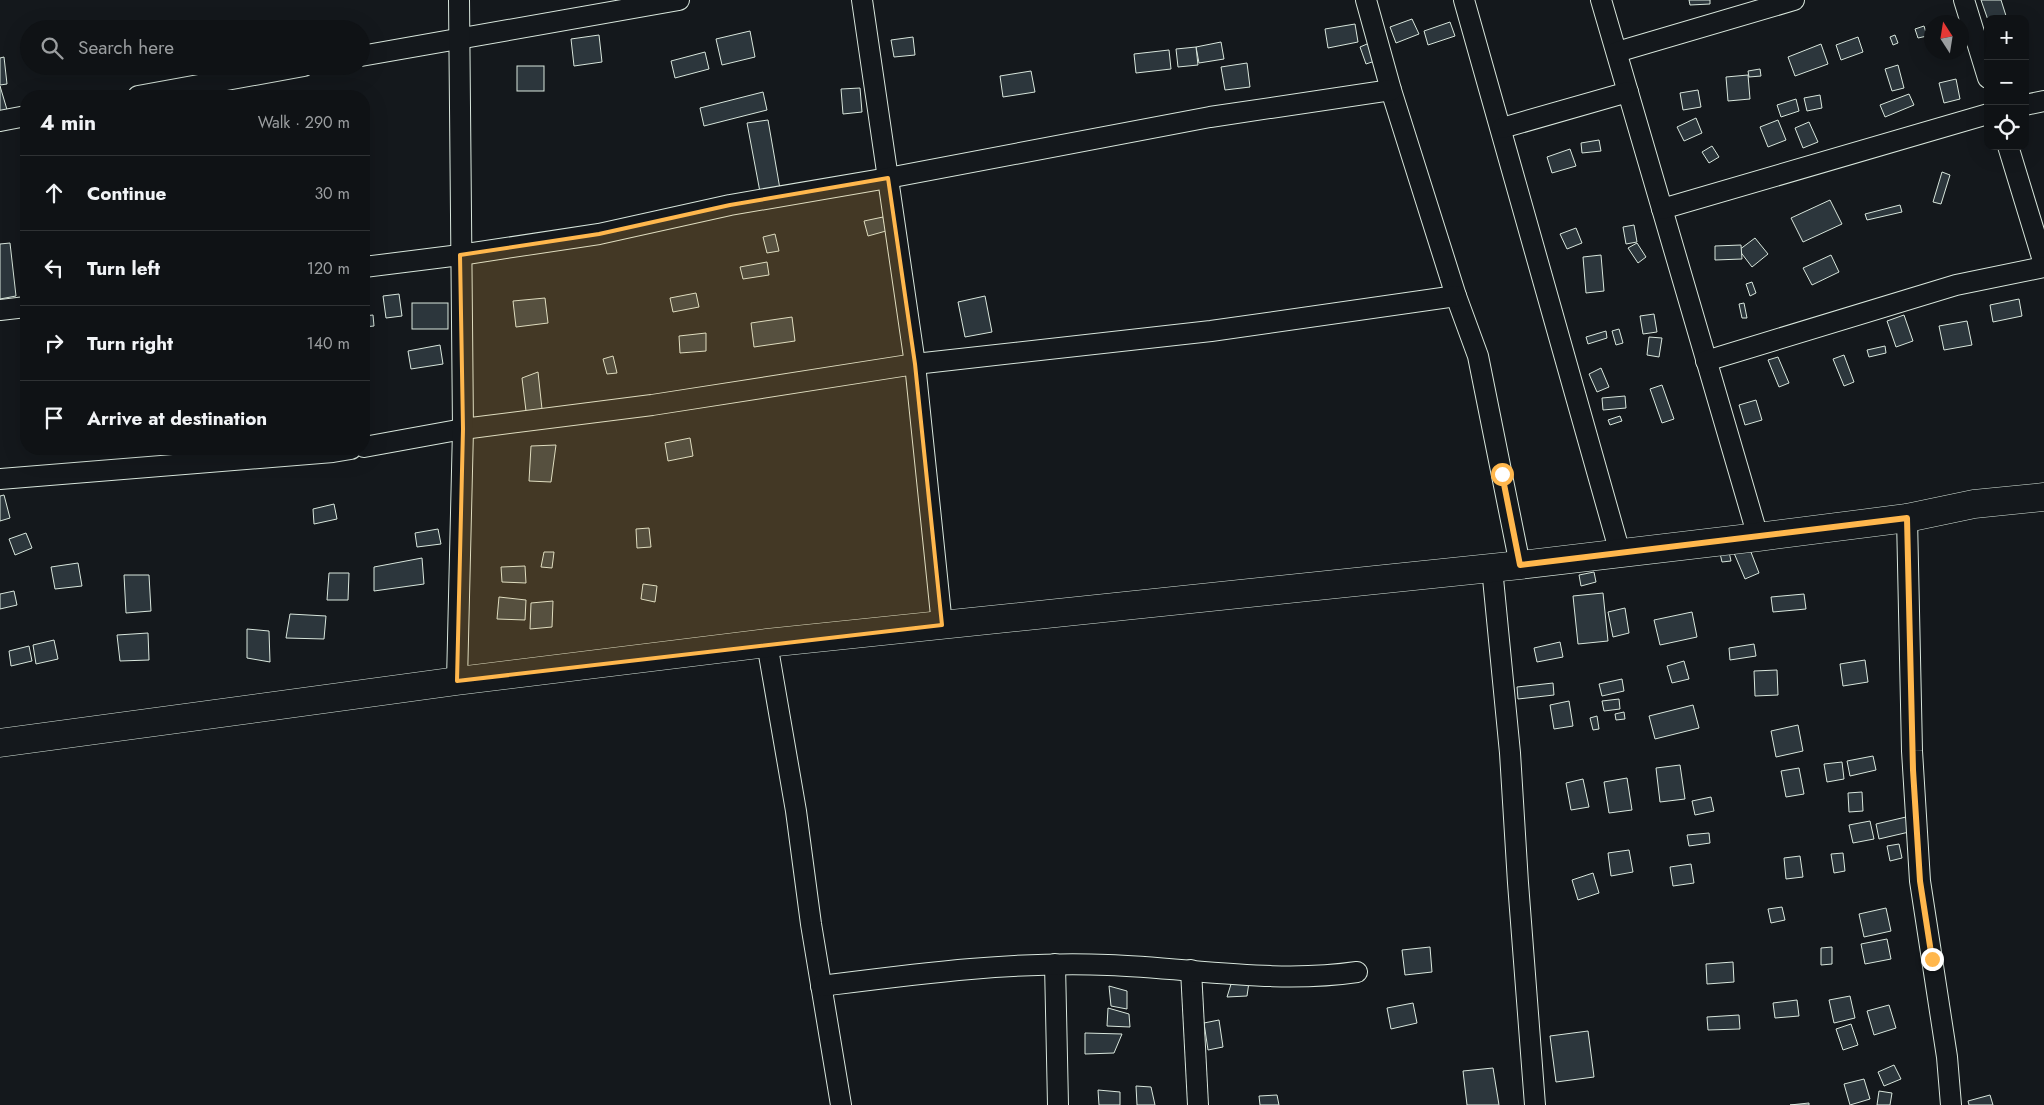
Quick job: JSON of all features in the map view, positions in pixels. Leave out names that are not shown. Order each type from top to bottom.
[{"type":"main road","points":[[0,743],[458,681],[768,643],[1520,565],[1907,518],[1974,504],[2044,497]]},
{"type":"street","points":[[458,681],[462,430],[459,0]]},
{"type":"street","points":[[370,54],[679,0]]},
{"type":"street","points":[[862,0],[915,364],[942,625]]},
{"type":"street","points":[[1366,0],[1391,90],[1480,366],[1520,565]]},
{"type":"street","points":[[1464,0],[1502,128],[1620,553]]},
{"type":"street","points":[[1601,0],[1758,537]]},
{"type":"street","points":[[1616,52],[1794,0]]},
{"type":"street","points":[[1964,0],[1984,65]]},
{"type":"street","points":[[171,90],[254,75]]},
{"type":"street","points":[[370,266],[599,234],[730,205],[888,178],[1210,117],[1391,90]]},
{"type":"street","points":[[1502,128],[1628,92]]},
{"type":"street","points":[[2029,104],[2044,101]]},
{"type":"street","points":[[1662,209],[1984,115]]},
{"type":"street","points":[[0,121],[20,117]]},
{"type":"street","points":[[1706,361],[1956,285],[2044,266],[2009,150]]},
{"type":"street","points":[[370,445],[462,430],[652,405],[915,364],[1211,331],[1456,296]]},
{"type":"street","points":[[0,310],[20,308]]},
{"type":"street","points":[[0,479],[296,455]]},
{"type":"street","points":[[1907,518],[1912,752],[1920,881],[1947,1057],[1951,1105]]},
{"type":"street","points":[[1492,568],[1510,753],[1535,1105]]},
{"type":"street","points":[[768,643],[841,1105]]},
{"type":"street","points":[[821,986],[895,976],[1055,964],[1107,964],[1293,978],[1357,972]]},
{"type":"street","points":[[1055,964],[1058,1105]]},
{"type":"street","points":[[1190,970],[1198,1105]]},
{"type":"highlighted area","points":[[888,178],[915,364],[942,625],[457,681],[463,429],[460,255],[599,234],[730,205]]},
{"type":"building","points":[[1689,0],[1710,0],[1710,4],[1690,5]]},
{"type":"building","points":[[1981,0],[2001,0],[2006,15],[1986,15]]},
{"type":"building","points":[[1412,19],[1419,34],[1396,43],[1390,27]]},
{"type":"building","points":[[1450,22],[1455,36],[1428,45],[1424,31]]},
{"type":"building","points":[[1355,24],[1358,42],[1328,48],[1325,29]]},
{"type":"building","points":[[1924,26],[1924,37],[1918,38],[1915,29]]},
{"type":"building","points":[[750,31],[755,57],[722,65],[716,39]]},
{"type":"building","points":[[599,35],[602,62],[574,66],[571,39]]},
{"type":"building","points":[[1895,35],[1898,43],[1893,45],[1890,37]]},
{"type":"building","points":[[913,37],[915,55],[894,57],[891,40]]},
{"type":"building","points":[[1858,37],[1863,52],[1841,60],[1836,45]]},
{"type":"building","points":[[1374,41],[1381,59],[1366,64],[1360,47]]},
{"type":"building","points":[[1221,42],[1224,59],[1199,63],[1196,47]]},
{"type":"building","points":[[1821,44],[1828,64],[1795,76],[1788,57]]},
{"type":"building","points":[[1196,47],[1198,65],[1178,67],[1176,49]]},
{"type":"building","points":[[1169,50],[1171,69],[1136,73],[1134,54]]},
{"type":"building","points":[[705,52],[709,69],[675,78],[671,61]]},
{"type":"building","points":[[4,57],[7,84],[0,85],[0,58]]},
{"type":"building","points":[[1247,63],[1250,87],[1225,90],[1221,67]]},
{"type":"building","points":[[1898,65],[1904,88],[1892,91],[1885,69]]},
{"type":"building","points":[[517,66],[544,66],[544,91],[517,91]]},
{"type":"building","points":[[1760,69],[1761,76],[1749,77],[1748,71]]},
{"type":"building","points":[[1031,71],[1035,92],[1003,97],[1000,76]]},
{"type":"building","points":[[1748,75],[1750,99],[1728,101],[1726,77]]},
{"type":"building","points":[[1956,79],[1960,99],[1944,103],[1939,83]]},
{"type":"building","points":[[0,86],[8,113],[0,115]]},
{"type":"building","points":[[860,88],[862,112],[843,114],[841,89]]},
{"type":"building","points":[[1698,90],[1701,107],[1683,110],[1680,93]]},
{"type":"building","points":[[763,92],[767,110],[704,126],[700,108]]},
{"type":"building","points":[[1909,94],[1914,105],[1885,117],[1880,105]]},
{"type":"building","points":[[1820,95],[1822,108],[1807,111],[1804,98]]},
{"type":"building","points":[[1796,99],[1799,111],[1781,117],[1777,105]]},
{"type":"building","points":[[1696,118],[1702,133],[1684,141],[1677,127]]},
{"type":"building","points":[[768,120],[780,189],[760,192],[747,123]]},
{"type":"building","points":[[1778,120],[1786,140],[1768,147],[1760,127]]},
{"type":"building","points":[[1809,122],[1818,142],[1803,148],[1795,128]]},
{"type":"building","points":[[1599,140],[1601,151],[1582,153],[1581,143]]},
{"type":"building","points":[[1712,146],[1719,157],[1709,163],[1702,152]]},
{"type":"building","points":[[1570,149],[1576,166],[1552,173],[1547,157]]},
{"type":"building","points":[[1942,172],[1950,175],[1941,204],[1933,202]]},
{"type":"building","points":[[1830,200],[1842,224],[1803,242],[1791,218]]},
{"type":"building","points":[[1900,205],[1902,212],[1867,220],[1865,214]]},
{"type":"building","points":[[883,217],[886,231],[868,236],[864,221]]},
{"type":"building","points":[[1634,225],[1637,242],[1626,244],[1623,227]]},
{"type":"building","points":[[1576,228],[1582,243],[1567,249],[1560,234]]},
{"type":"building","points":[[775,234],[779,251],[767,253],[763,237]]},
{"type":"building","points":[[1755,238],[1768,254],[1752,267],[1739,250]]},
{"type":"building","points":[[10,243],[16,296],[0,299],[0,244]]},
{"type":"building","points":[[1637,243],[1646,257],[1638,263],[1628,248]]},
{"type":"building","points":[[1741,245],[1742,259],[1715,260],[1715,246]]},
{"type":"building","points":[[1601,255],[1604,291],[1586,293],[1583,257]]},
{"type":"building","points":[[1831,255],[1839,272],[1812,285],[1803,268]]},
{"type":"building","points":[[767,262],[769,275],[743,279],[740,267]]},
{"type":"building","points":[[1752,282],[1756,293],[1750,296],[1746,284]]},
{"type":"building","points":[[696,293],[699,307],[673,312],[670,298]]},
{"type":"building","points":[[399,294],[402,316],[386,318],[383,296]]},
{"type":"building","points":[[985,296],[992,332],[965,337],[958,302]]},
{"type":"building","points":[[545,298],[548,323],[516,327],[513,301]]},
{"type":"building","points":[[2019,299],[2022,316],[1993,322],[1990,305]]},
{"type":"building","points":[[412,303],[448,303],[448,329],[412,329]]},
{"type":"building","points":[[1744,303],[1747,318],[1742,318],[1739,304]]},
{"type":"building","points":[[1654,314],[1657,332],[1643,334],[1640,316]]},
{"type":"building","points":[[370,315],[373,315],[374,326],[370,326]]},
{"type":"building","points":[[1904,315],[1913,341],[1896,347],[1887,321]]},
{"type":"building","points":[[792,317],[795,341],[754,347],[751,323]]},
{"type":"building","points":[[1967,321],[1972,345],[1944,350],[1939,326]]},
{"type":"building","points":[[1619,329],[1623,343],[1616,345],[1612,331]]},
{"type":"building","points":[[1606,331],[1607,338],[1588,344],[1586,337]]},
{"type":"building","points":[[706,333],[706,351],[680,353],[679,336]]},
{"type":"building","points":[[1649,337],[1662,338],[1659,357],[1647,355]]},
{"type":"building","points":[[440,345],[443,364],[411,369],[408,351]]},
{"type":"building","points":[[1885,346],[1886,353],[1869,357],[1867,350]]},
{"type":"building","points":[[1844,355],[1854,382],[1844,386],[1833,359]]},
{"type":"building","points":[[613,356],[617,373],[607,374],[603,359]]},
{"type":"building","points":[[1778,357],[1789,383],[1779,387],[1768,360]]},
{"type":"building","points":[[1601,368],[1609,387],[1597,392],[1589,374]]},
{"type":"building","points":[[538,372],[542,409],[526,411],[522,378]]},
{"type":"building","points":[[1662,385],[1674,419],[1662,423],[1650,389]]},
{"type":"building","points":[[1625,396],[1626,408],[1603,410],[1602,398]]},
{"type":"building","points":[[1756,400],[1762,420],[1745,425],[1739,405]]},
{"type":"building","points":[[1620,416],[1622,421],[1610,425],[1608,420]]},
{"type":"building","points":[[690,438],[693,456],[668,461],[665,443]]},
{"type":"building","points":[[556,445],[551,482],[529,481],[531,446]]},
{"type":"building","points":[[4,495],[10,518],[0,521],[0,496]]},
{"type":"building","points":[[334,504],[337,519],[314,524],[313,509]]},
{"type":"building","points":[[649,528],[651,547],[637,548],[636,529]]},
{"type":"building","points":[[438,529],[441,544],[417,547],[415,533]]},
{"type":"building","points":[[26,533],[32,548],[15,555],[9,539]]},
{"type":"building","points":[[1728,547],[1731,561],[1722,562],[1719,549]]},
{"type":"building","points":[[1749,547],[1759,573],[1745,579],[1734,553]]},
{"type":"building","points":[[544,552],[554,552],[552,568],[541,567]]},
{"type":"building","points":[[422,558],[424,584],[374,591],[374,567]]},
{"type":"building","points":[[78,563],[82,586],[55,589],[51,567]]},
{"type":"building","points":[[525,566],[526,583],[502,582],[501,567]]},
{"type":"building","points":[[1594,572],[1596,582],[1581,586],[1579,575]]},
{"type":"building","points":[[329,573],[349,573],[348,600],[327,600]]},
{"type":"building","points":[[124,575],[149,575],[151,611],[126,613]]},
{"type":"building","points":[[643,584],[657,586],[655,602],[641,599]]},
{"type":"building","points":[[14,591],[17,605],[0,609],[0,594]]},
{"type":"building","points":[[1603,593],[1608,641],[1578,644],[1573,596]]},
{"type":"building","points":[[1804,594],[1806,609],[1773,612],[1771,597]]},
{"type":"building","points":[[499,597],[526,600],[525,620],[497,619]]},
{"type":"building","points":[[553,601],[552,627],[530,629],[531,603]]},
{"type":"building","points":[[1625,608],[1629,633],[1613,637],[1608,612]]},
{"type":"building","points":[[1692,612],[1697,637],[1660,645],[1654,620]]},
{"type":"building","points":[[290,614],[326,616],[324,639],[286,638]]},
{"type":"building","points":[[247,629],[269,631],[270,662],[247,658]]},
{"type":"building","points":[[148,633],[149,660],[120,661],[117,635]]},
{"type":"building","points":[[54,640],[58,659],[36,664],[33,645]]},
{"type":"building","points":[[1560,642],[1563,657],[1537,662],[1534,648]]},
{"type":"building","points":[[1754,644],[1756,656],[1730,660],[1729,648]]},
{"type":"building","points":[[29,646],[32,661],[11,666],[9,651]]},
{"type":"building","points":[[1865,660],[1868,682],[1843,686],[1840,664]]},
{"type":"building","points":[[1684,661],[1689,679],[1672,683],[1667,666]]},
{"type":"building","points":[[1777,670],[1778,695],[1755,696],[1754,671]]},
{"type":"building","points":[[1622,679],[1624,691],[1602,696],[1599,684]]},
{"type":"building","points":[[1553,683],[1554,695],[1518,699],[1517,687]]},
{"type":"building","points":[[1619,699],[1620,709],[1604,711],[1602,701]]},
{"type":"building","points":[[1569,701],[1573,726],[1554,729],[1550,705]]},
{"type":"building","points":[[1693,705],[1699,728],[1655,739],[1649,716]]},
{"type":"building","points":[[1624,712],[1625,719],[1616,720],[1615,714]]},
{"type":"building","points":[[1597,716],[1599,729],[1593,730],[1590,718]]},
{"type":"building","points":[[1798,725],[1803,751],[1776,757],[1771,731]]},
{"type":"building","points":[[1873,756],[1876,770],[1850,776],[1847,761]]},
{"type":"building","points":[[1842,762],[1844,779],[1827,782],[1824,764]]},
{"type":"building","points":[[1680,765],[1685,799],[1660,802],[1656,768]]},
{"type":"building","points":[[1799,768],[1804,794],[1786,797],[1781,771]]},
{"type":"building","points":[[1627,778],[1632,810],[1609,813],[1604,782]]},
{"type":"building","points":[[1583,779],[1589,807],[1571,810],[1566,783]]},
{"type":"building","points":[[1862,792],[1863,811],[1849,812],[1848,793]]},
{"type":"building","points":[[1711,797],[1714,811],[1695,815],[1692,801]]},
{"type":"building","points":[[1906,817],[1909,832],[1879,839],[1876,824]]},
{"type":"building","points":[[1870,821],[1874,839],[1853,843],[1849,825]]},
{"type":"building","points":[[1709,833],[1710,843],[1689,846],[1687,835]]},
{"type":"building","points":[[1899,844],[1902,858],[1890,861],[1887,846]]},
{"type":"building","points":[[1629,850],[1633,872],[1611,876],[1608,853]]},
{"type":"building","points":[[1843,853],[1845,871],[1834,873],[1831,854]]},
{"type":"building","points":[[1800,856],[1803,877],[1786,879],[1784,858]]},
{"type":"building","points":[[1691,864],[1694,883],[1673,886],[1670,867]]},
{"type":"building","points":[[1593,873],[1599,893],[1578,900],[1572,880]]},
{"type":"building","points":[[1782,907],[1785,920],[1771,923],[1768,909]]},
{"type":"building","points":[[1886,908],[1891,931],[1864,937],[1859,914]]},
{"type":"building","points":[[1887,939],[1891,959],[1865,964],[1861,944]]},
{"type":"building","points":[[1430,947],[1432,972],[1405,975],[1402,950]]},
{"type":"building","points":[[1832,947],[1832,964],[1821,965],[1821,948]]},
{"type":"building","points":[[1733,962],[1734,982],[1707,984],[1706,964]]},
{"type":"building","points":[[1232,981],[1249,982],[1247,996],[1227,997]]},
{"type":"building","points":[[1109,986],[1127,991],[1127,1009],[1111,1006]]},
{"type":"building","points":[[1850,996],[1855,1018],[1834,1023],[1829,1000]]},
{"type":"building","points":[[1797,1000],[1799,1016],[1775,1018],[1773,1003]]},
{"type":"building","points":[[1413,1003],[1417,1023],[1391,1029],[1387,1008]]},
{"type":"building","points":[[1889,1005],[1896,1028],[1874,1035],[1867,1011]]},
{"type":"building","points":[[1108,1008],[1129,1014],[1130,1027],[1107,1026]]},
{"type":"building","points":[[1739,1015],[1740,1029],[1708,1030],[1707,1017]]},
{"type":"building","points":[[1219,1020],[1223,1047],[1208,1050],[1204,1023]]},
{"type":"building","points":[[1851,1024],[1858,1045],[1843,1050],[1836,1029]]},
{"type":"building","points":[[1588,1031],[1594,1077],[1556,1082],[1550,1036]]},
{"type":"building","points":[[1085,1033],[1122,1034],[1114,1053],[1085,1054]]},
{"type":"building","points":[[1894,1065],[1901,1079],[1884,1086],[1878,1072]]},
{"type":"building","points":[[1493,1068],[1499,1105],[1467,1105],[1463,1071]]},
{"type":"building","points":[[1864,1079],[1870,1099],[1850,1105],[1844,1084]]},
{"type":"building","points":[[1136,1086],[1151,1087],[1155,1105],[1137,1105]]},
{"type":"building","points":[[1098,1090],[1120,1092],[1120,1105],[1099,1105]]},
{"type":"building","points":[[1879,1091],[1892,1093],[1890,1105],[1877,1105]]},
{"type":"building","points":[[1277,1095],[1279,1105],[1260,1105],[1259,1096]]},
{"type":"building","points":[[1990,1095],[1993,1105],[1969,1105],[1968,1101]]},
{"type":"building","points":[[1809,1103],[1809,1105],[1790,1105]]},
{"type":"route","points":[[1502,474],[1520,565],[1907,518],[1913,770],[1920,881],[1932,959]]}]
